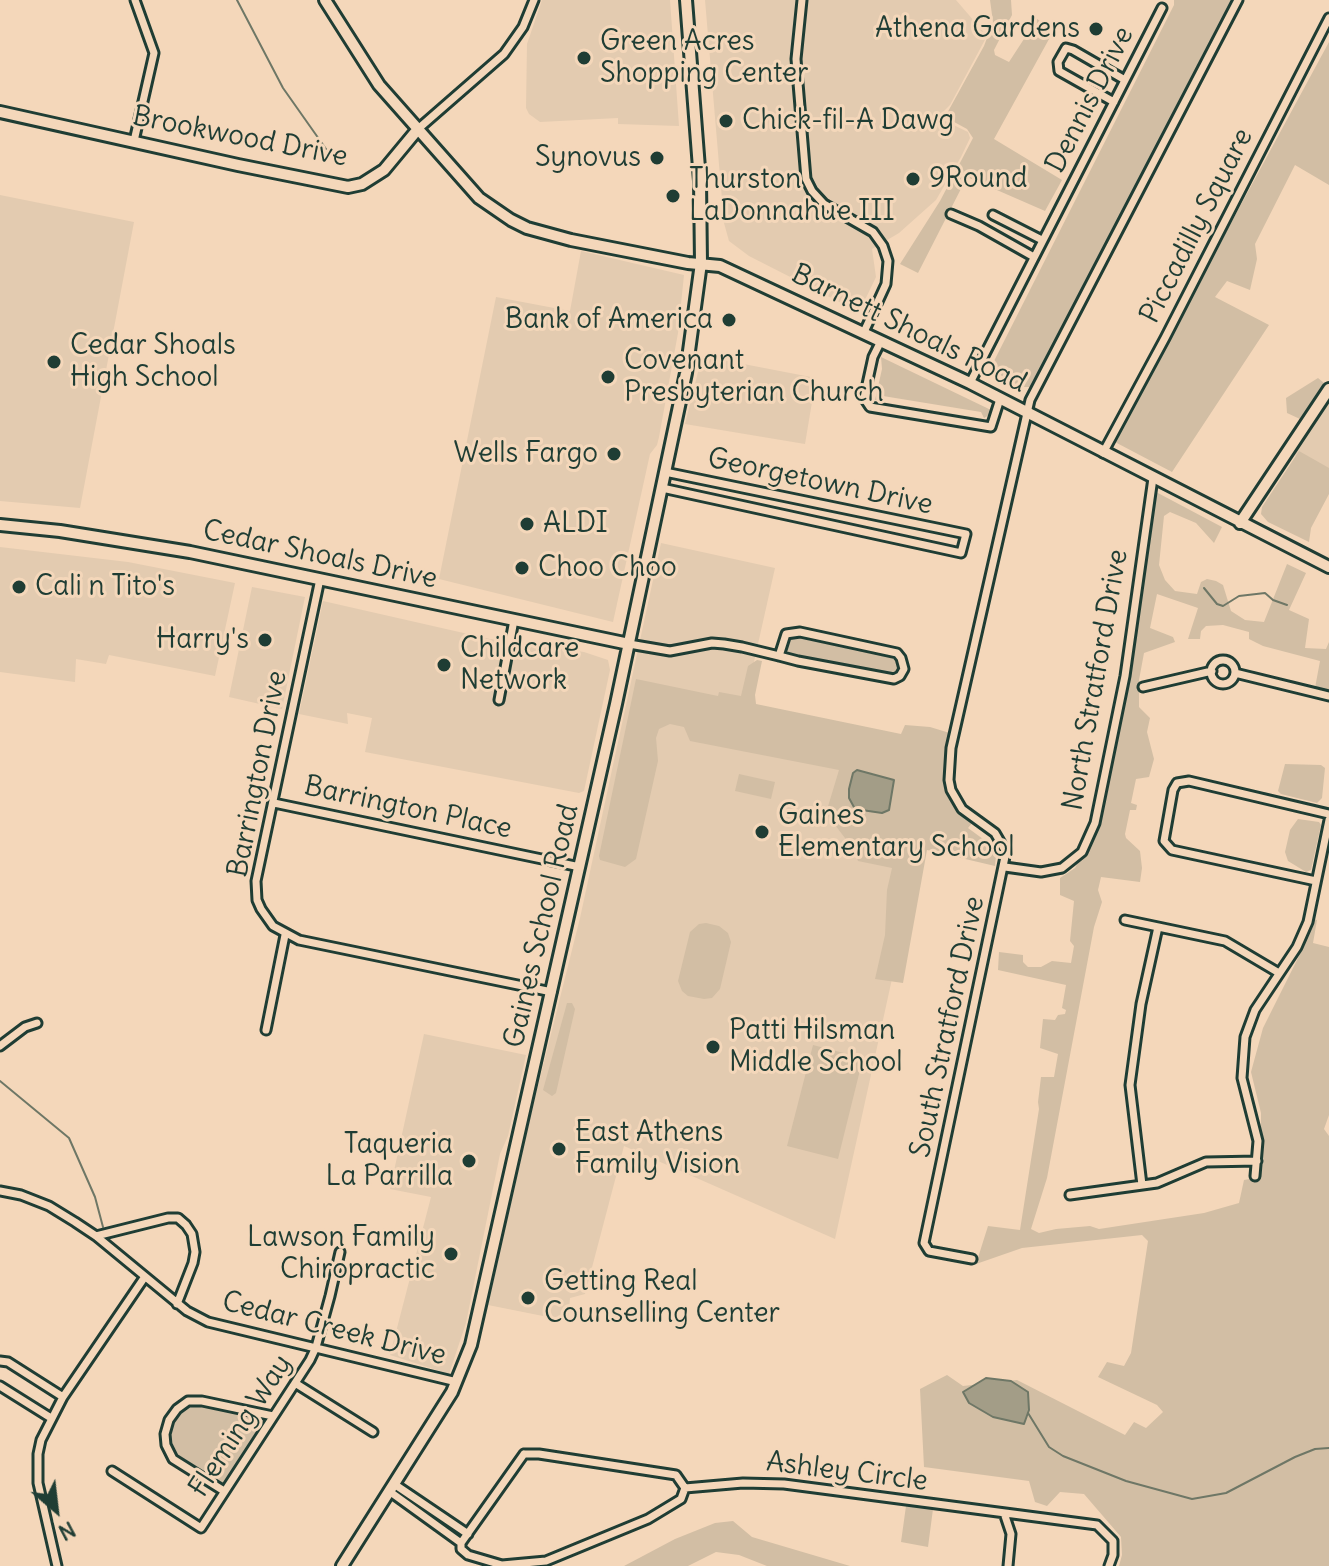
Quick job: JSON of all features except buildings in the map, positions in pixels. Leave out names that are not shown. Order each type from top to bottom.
[{"type":"main road","name":"Barnett Shoals Road","points":[[325,0],[379,85],[479,198],[495,210],[527,228],[608,248],[720,266],[970,383],[1329,567]]},
{"type":"main road","points":[[686,0],[700,181],[701,263]]},
{"type":"main road","name":"Brookwood Drive","points":[[0,112],[348,187],[362,184],[384,170],[418,129]]},
{"type":"main road","name":"Gaines School Road","points":[[345,1565],[457,1382],[480,1311],[662,488],[688,360],[701,263]]},
{"type":"main road","points":[[1240,523],[1329,389]]},
{"type":"main road","name":"Cedar Shoals Drive","points":[[0,525],[129,541],[629,644]]},
{"type":"street","points":[[134,141],[154,53],[135,0]]},
{"type":"street","name":"Brookwood Drive","points":[[418,129],[504,54],[523,27],[534,0]]},
{"type":"street","points":[[802,0],[796,68],[806,179],[824,204],[873,232],[883,246],[888,261],[886,284],[864,332]]},
{"type":"street","points":[[1026,412],[1087,286],[1238,0]]},
{"type":"street","name":"Dennis Drive","points":[[970,383],[1162,8]]},
{"type":"street","name":"Piccadilly Square","points":[[1103,453],[1329,18]]},
{"type":"street","points":[[1114,102],[1059,71],[1058,62],[1066,48],[1125,80]]},
{"type":"street","points":[[951,214],[1034,257]]},
{"type":"street","points":[[993,215],[1042,240]]},
{"type":"street","points":[[881,341],[873,357],[864,398],[870,407],[991,427],[1000,399]]},
{"type":"street","name":"South Stratford Drive","points":[[972,1259],[929,1251],[924,1243],[1006,852],[995,833],[962,809],[951,790],[951,748],[1004,522],[1026,412]]},
{"type":"street","name":"Georgetown Drive","points":[[662,488],[961,553],[966,534],[665,472]]},
{"type":"street","name":"North Stratford Drive","points":[[1005,867],[1041,872],[1062,868],[1082,852],[1095,823],[1125,676],[1153,478]]},
{"type":"street","name":"Barrington Drive","points":[[285,935],[266,918],[256,891],[320,579]]},
{"type":"street","points":[[499,700],[514,620]]},
{"type":"street","points":[[629,644],[670,651],[712,643],[724,644],[779,656],[894,679],[904,669],[897,653],[800,632],[786,634],[779,656]]},
{"type":"street","points":[[1226,661],[1233,665],[1235,673],[1232,680],[1223,684],[1213,678],[1212,671],[1218,662],[1226,661]]},
{"type":"street","points":[[1143,687],[1212,671]]},
{"type":"street","points":[[1235,673],[1329,696]]},
{"type":"street","points":[[1316,881],[1172,850],[1164,841],[1173,790],[1177,783],[1189,781],[1329,814]]},
{"type":"street","name":"Barrington Place","points":[[274,803],[580,867]]},
{"type":"street","points":[[1255,1176],[1257,1136],[1244,1093],[1242,1057],[1245,1037],[1255,1010],[1303,935],[1329,820]]},
{"type":"street","points":[[1125,920],[1234,945],[1279,973]]},
{"type":"street","points":[[1142,1185],[1130,1085],[1141,1004],[1158,927]]},
{"type":"street","points":[[266,1030],[285,935],[552,992]]},
{"type":"street","points":[[0,1046],[25,1027],[37,1023]]},
{"type":"street","points":[[1070,1195],[1165,1180],[1206,1162],[1257,1161]]},
{"type":"street","name":"Cedar Creek Drive","points":[[0,1191],[49,1206],[96,1236],[177,1304],[219,1326],[457,1382]]},
{"type":"street","points":[[96,1236],[178,1218],[192,1234],[195,1252],[177,1304]]},
{"type":"street","name":"Fleming Way","points":[[112,1471],[201,1528],[316,1347],[340,1252]]},
{"type":"street","points":[[57,1566],[38,1483],[38,1454],[51,1418],[63,1397],[144,1278]]},
{"type":"street","points":[[0,1361],[8,1362],[63,1397]]},
{"type":"street","points":[[295,1383],[373,1432]]},
{"type":"street","points":[[0,1386],[51,1418]]},
{"type":"street","points":[[224,1491],[173,1459],[166,1445],[169,1420],[188,1401],[202,1401],[273,1416]]},
{"type":"street","points":[[524,1454],[676,1475],[685,1488],[681,1499],[648,1519],[546,1561],[502,1565],[468,1555],[461,1549],[461,1543],[468,1534],[524,1454]]},
{"type":"street","name":"Ashley Circle","points":[[685,1488],[743,1483],[784,1484],[1097,1525],[1113,1541],[1109,1566]]},
{"type":"street","points":[[392,1488],[468,1534]]},
{"type":"street","points":[[392,1488],[461,1543]]},
{"type":"street","points":[[1004,1513],[1011,1534],[1008,1566]]},
{"type":"shaded area","points":[[542,0],[670,0],[679,126],[618,124],[618,118],[540,122],[529,114],[526,108],[527,44]]},
{"type":"shaded area","points":[[705,0],[956,0],[987,36],[950,105],[940,115],[945,121],[968,132],[970,138],[961,157],[936,200],[899,233],[872,249],[876,277],[863,304],[855,310],[749,256],[729,241],[724,223]]},
{"type":"shaded area","points":[[990,0],[1011,0],[1012,15],[994,50],[995,55],[1009,62],[1037,19],[1054,30],[994,139],[1062,180],[1045,211],[967,177],[918,273],[900,264],[940,201],[973,138],[967,129],[945,117],[984,46],[993,22]]},
{"type":"shaded area","points":[[1174,0],[1239,0],[1031,387],[1021,387],[997,373],[992,365]]},
{"type":"shaded area","points":[[1329,42],[1329,185],[1295,165],[1255,244],[1257,259],[1250,290],[1227,281],[1215,297],[1269,325],[1172,472],[1113,441]]},
{"type":"shaded area","name":"Cedar Shoals High School","points":[[0,195],[134,222],[80,508],[0,501]]},
{"type":"shaded area","points":[[581,251],[684,275],[678,333],[659,437],[650,454],[613,622],[439,579],[496,297],[570,311]]},
{"type":"shaded area","points":[[702,356],[816,378],[805,444],[685,424]]},
{"type":"shaded area","points":[[881,357],[991,410],[989,415],[984,418],[981,412],[883,396],[875,400],[882,369]]},
{"type":"shaded area","points":[[1318,378],[1324,383],[1300,419],[1287,413],[1286,398]]},
{"type":"shaded area","points":[[1329,399],[1329,476],[1293,454]]},
{"type":"shaded area","points":[[1299,451],[1329,468],[1329,494],[1311,528],[1309,542],[1268,522],[1261,514],[1262,507]]},
{"type":"shaded area","points":[[1156,492],[1222,527],[1214,543],[1196,523],[1170,512],[1164,516],[1159,565],[1165,580],[1175,591],[1197,594],[1201,582],[1207,579],[1216,581],[1223,585],[1231,611],[1245,620],[1264,622],[1287,564],[1306,573],[1289,610],[1309,619],[1305,648],[1326,649],[1329,642],[1329,690],[1315,688],[1320,661],[1263,646],[1249,639],[1249,632],[1223,625],[1206,626],[1201,631],[1200,639],[1188,639],[1198,608],[1157,594],[1150,628],[1173,637],[1175,642],[1144,653],[1139,680],[1139,707],[1150,718],[1147,732],[1154,759],[1149,777],[1136,779],[1131,803],[1137,805],[1136,810],[1130,810],[1125,834],[1140,851],[1140,882],[1101,877],[1098,890],[1102,902],[1094,927],[1047,1178],[1031,1229],[1039,1233],[1090,1226],[1099,1229],[1204,1213],[1239,1203],[1244,1180],[1261,1177],[1261,1113],[1251,1072],[1263,1028],[1304,946],[1312,919],[1317,920],[1313,943],[1329,947],[1329,1115],[1324,1129],[1329,1136],[1329,1566],[1119,1566],[1121,1537],[1084,1494],[1060,1492],[1047,1506],[1035,1502],[1029,1481],[924,1467],[920,1389],[947,1375],[963,1386],[1017,1380],[1125,1435],[1134,1422],[1146,1428],[1163,1412],[1157,1405],[1098,1377],[1107,1362],[1124,1366],[1131,1353],[1148,1241],[1142,1235],[1022,1248],[976,1264],[988,1226],[1020,1230],[1041,1077],[1054,1077],[1058,1054],[1040,1048],[1043,1019],[1055,1020],[1066,1010],[1062,1008],[1066,985],[998,970],[999,952],[1023,955],[1023,962],[1028,967],[1041,967],[1052,961],[1071,963],[1074,901],[1060,895],[1060,878],[1075,868],[1091,839],[1117,742],[1132,668],[1140,587]]},
{"type":"shaded area","points":[[661,543],[775,568],[745,702],[943,746],[835,1239],[624,1146],[585,1294],[570,1298],[568,1321],[488,1305],[580,918]]},
{"type":"shaded area","points":[[0,547],[128,562],[235,583],[215,676],[109,655],[106,664],[76,659],[75,682],[0,672]]},
{"type":"shaded area","points":[[252,587],[305,597],[282,709],[229,697]]},
{"type":"shaded area","points":[[323,601],[490,639],[584,652],[608,660],[610,670],[584,791],[579,793],[365,752],[372,718],[347,713],[348,724],[299,714]]},
{"type":"shaded area","points":[[795,634],[897,657],[902,665],[898,674],[890,677],[788,655],[784,650],[789,636]]},
{"type":"shaded area","points":[[757,660],[762,661],[756,704],[901,734],[905,725],[930,727],[953,734],[945,779],[952,802],[973,822],[968,828],[993,842],[995,866],[927,850],[903,983],[875,979],[885,935],[887,890],[892,868],[858,861],[854,850],[826,813],[839,770],[690,741],[684,727],[670,724],[659,729],[656,738],[658,761],[636,859],[625,867],[600,860],[636,679],[718,696],[719,692],[741,696],[748,666]]},
{"type":"shaded area","points":[[1285,764],[1321,765],[1325,768],[1322,798],[1317,803],[1278,791]]},
{"type":"shaded area","points":[[857,770],[894,780],[889,810],[882,813],[855,809],[849,798],[849,789],[853,773]]},
{"type":"shaded area","points":[[739,774],[775,782],[771,799],[735,791]]},
{"type":"shaded area","points":[[1298,819],[1321,825],[1311,870],[1306,872],[1288,861],[1285,852],[1290,830]]},
{"type":"shaded area","points":[[699,924],[719,926],[728,933],[731,942],[720,989],[712,998],[704,999],[688,996],[678,981],[690,932]]},
{"type":"shaded area","points":[[567,1003],[572,1003],[575,1009],[556,1093],[552,1096],[543,1090]]},
{"type":"shaded area","points":[[424,1034],[526,1055],[508,1136],[500,1154],[466,1323],[449,1374],[390,1355],[431,1197],[390,1189]]},
{"type":"shaded area","points":[[813,1045],[863,1058],[838,1159],[787,1146]]},
{"type":"shaded area","points":[[986,1378],[1011,1381],[1028,1392],[1029,1410],[1024,1424],[993,1417],[969,1403],[963,1392]]},
{"type":"shaded area","points":[[199,1403],[263,1417],[265,1420],[223,1486],[175,1456],[169,1445],[167,1435],[170,1423],[179,1411]]},
{"type":"shaded area","points":[[906,1506],[933,1509],[928,1547],[901,1542]]},
{"type":"shaded area","points":[[733,1521],[752,1537],[850,1566],[767,1566],[739,1555],[716,1552],[688,1566],[624,1566],[675,1539],[715,1523]]},
{"type":"waterway","points":[[237,0],[283,88],[326,149]]},
{"type":"waterway","points":[[1204,588],[1217,604],[1223,606],[1239,596],[1265,593],[1287,605]]},
{"type":"waterway","points":[[0,1081],[69,1138],[95,1197],[103,1227]]},
{"type":"waterway","points":[[1028,1413],[1049,1447],[1063,1456],[1126,1481],[1192,1499],[1226,1493],[1295,1457],[1315,1449],[1329,1448]]},
{"type":"place","name":"Athena Gardens","points":[[1096,29]]},
{"type":"place","name":"Green Acres Shopping Center","points":[[584,58]]},
{"type":"place","name":"Chick-fil-A Dawg","points":[[726,121]]},
{"type":"place","name":"Synovus","points":[[657,158]]},
{"type":"place","name":"9Round","points":[[913,179]]},
{"type":"place","name":"Thurston LaDonnahue III","points":[[673,196]]},
{"type":"place","name":"Bank of America","points":[[729,320]]},
{"type":"place","name":"Cedar Shoals High School","points":[[54,362]]},
{"type":"place","name":"Covenant Presbyterian Church","points":[[608,377]]},
{"type":"place","name":"Wells Fargo","points":[[614,454]]},
{"type":"place","name":"ALDI","points":[[527,524]]},
{"type":"place","name":"Choo Choo","points":[[522,568]]},
{"type":"place","name":"Cali n Tito's","points":[[19,587]]},
{"type":"place","name":"Harry's","points":[[265,640]]},
{"type":"place","name":"Childcare Network","points":[[444,665]]},
{"type":"place","name":"Gaines Elementary School","points":[[762,832]]},
{"type":"place","name":"Patti Hilsman Middle School","points":[[713,1047]]},
{"type":"place","name":"East Athens Family Vision","points":[[559,1149]]},
{"type":"place","name":"Taqueria La Parrilla","points":[[469,1161]]},
{"type":"place","name":"Lawson Family Chiropractic","points":[[451,1254]]},
{"type":"place","name":"Getting Real Counselling Center","points":[[528,1298]]}]
